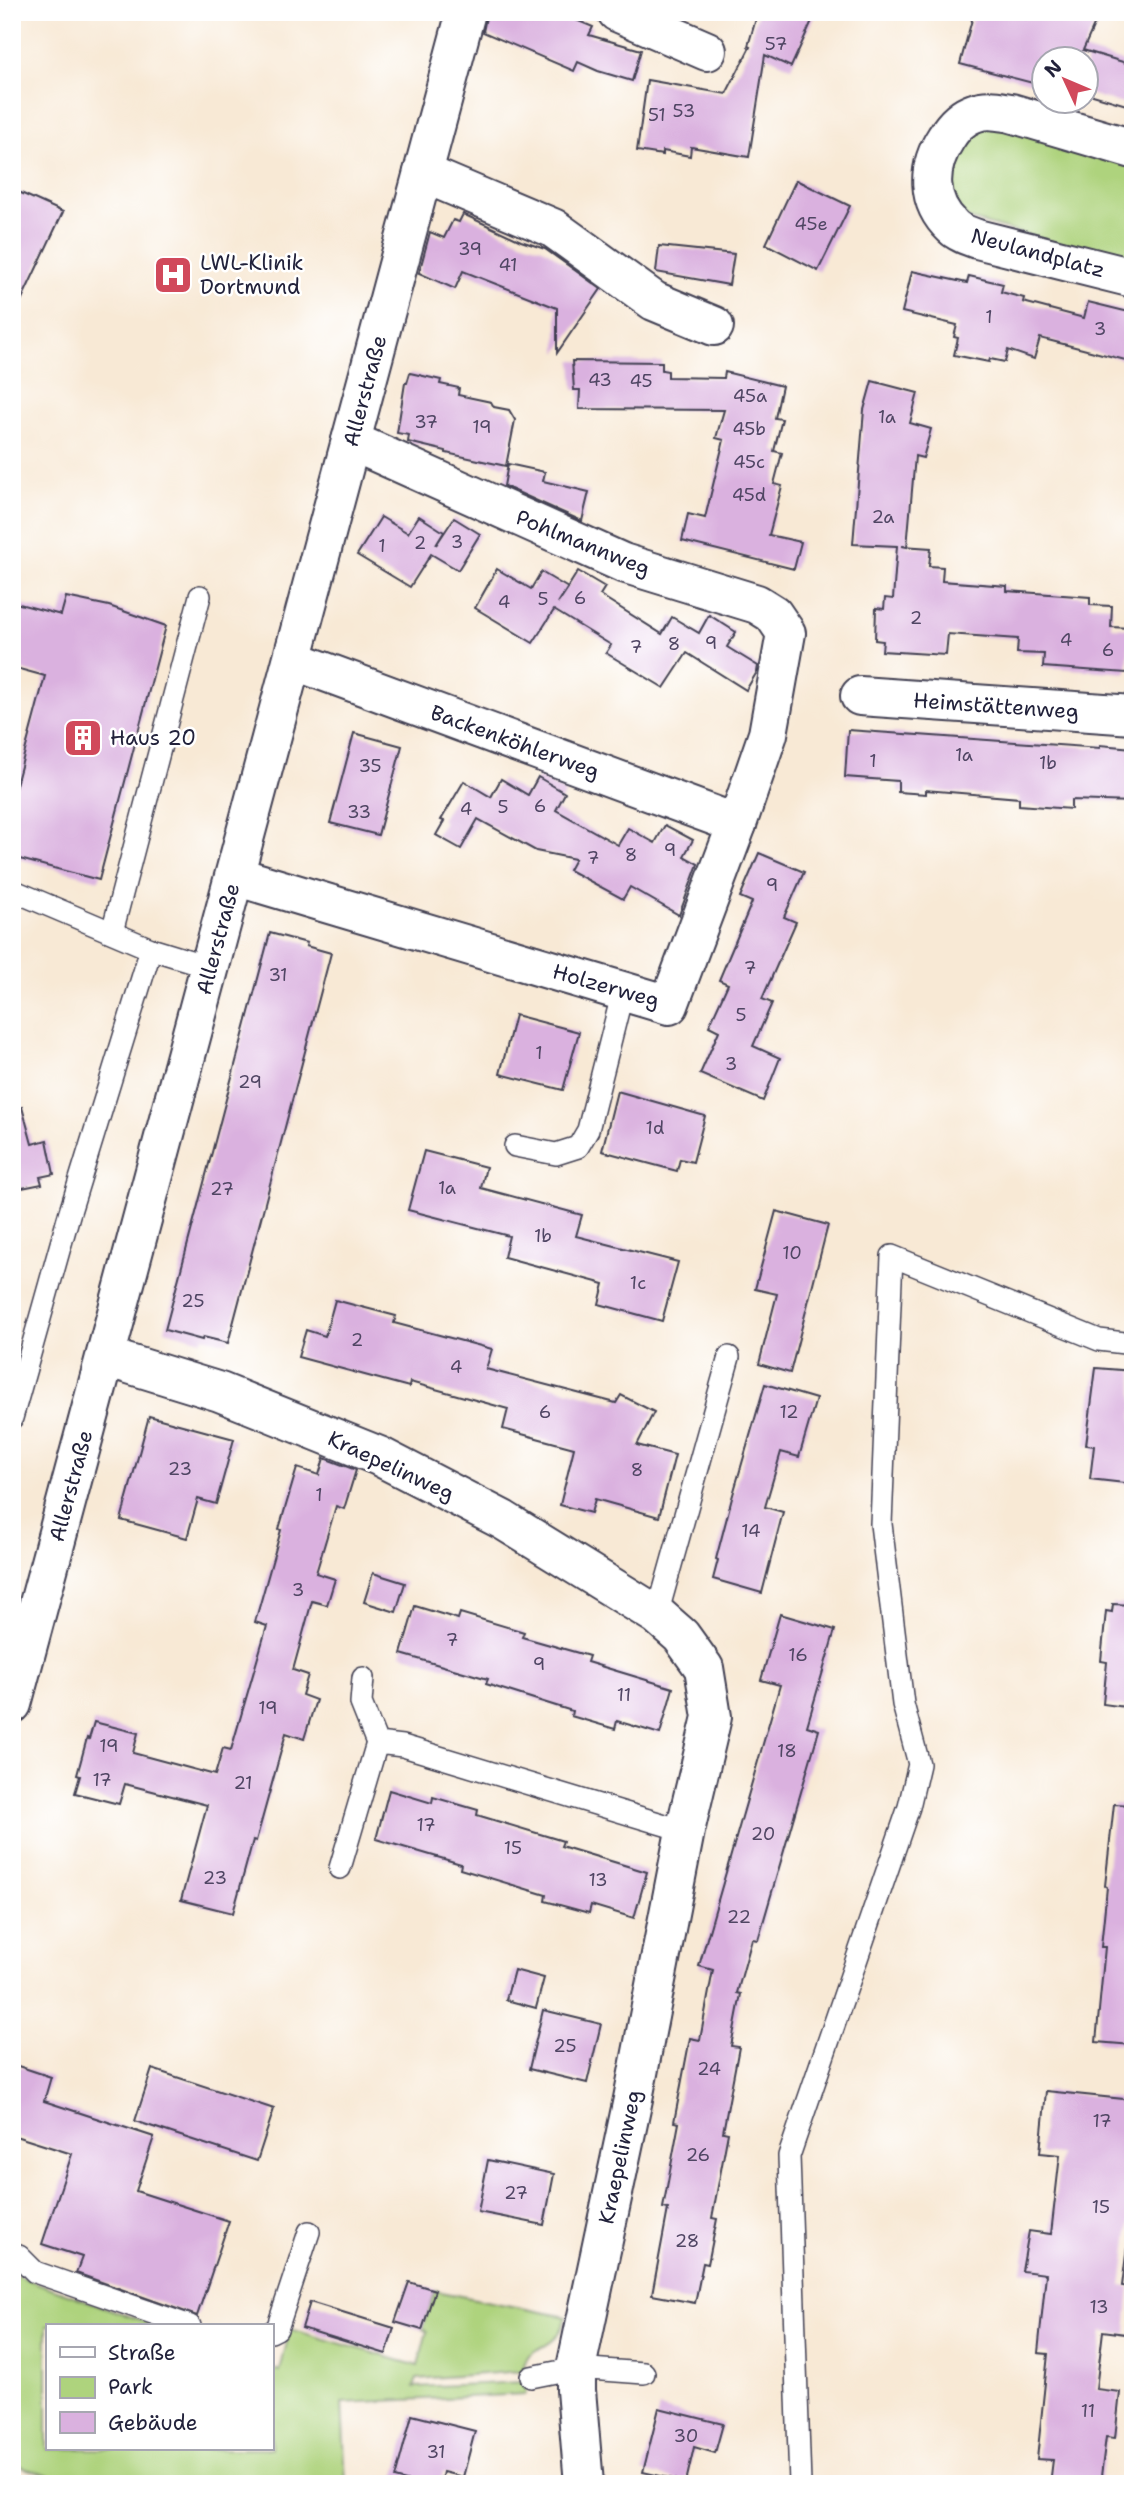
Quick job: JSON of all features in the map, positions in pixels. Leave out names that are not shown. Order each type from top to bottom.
[{"type":"street","name":"Allerstraße","points":[[12,1704],[466,12]]},
{"type":"street","points":[[618,12],[707,51]]},
{"type":"street","name":"Neulandplatz","points":[[1133,149],[991,109],[972,113],[953,127],[938,150],[931,171],[932,193],[942,215],[954,230],[977,239],[1133,278]]},
{"type":"street","points":[[423,173],[553,228],[654,301],[714,326]]},
{"type":"street","name":"Pohlmannweg","points":[[351,442],[623,564],[757,604],[773,614],[786,633],[783,660]]},
{"type":"street","name":"Backenköhlerweg","points":[[293,660],[737,824]]},
{"type":"street","name":"Holzerweg","points":[[235,876],[669,1005],[768,734],[783,660]]},
{"type":"street","name":"Heimstättenweg","points":[[860,696],[1133,715]]},
{"type":"street","name":"Kraepelinweg","points":[[106,1357],[220,1392],[379,1456],[503,1520],[657,1615],[681,1636],[704,1668],[712,1717],[685,1831],[633,2099],[576,2368],[584,2484]]},
{"type":"lane","points":[[112,932],[200,596]]},
{"type":"lane","points":[[12,890],[151,949],[210,967]]},
{"type":"lane","points":[[12,1418],[69,1215],[151,949]]},
{"type":"lane","points":[[515,1146],[556,1154],[578,1147],[588,1130],[623,991]]},
{"type":"lane","points":[[800,2484],[789,2156],[909,1807],[919,1763],[903,1704],[881,1524],[892,1256],[1099,1340],[1133,1344]]},
{"type":"lane","points":[[657,1615],[729,1357]]},
{"type":"lane","points":[[340,1868],[377,1743],[361,1703],[363,1678]]},
{"type":"lane","points":[[377,1743],[403,1746],[685,1831]]},
{"type":"lane","points":[[273,2331],[277,2329],[309,2232]]},
{"type":"lane","points":[[12,2254],[19,2256],[35,2272],[184,2324]]},
{"type":"lane","points":[[531,2377],[576,2368],[644,2373]]},
{"type":"green space","points":[[997,123],[1133,160],[1133,264],[965,218],[947,188],[954,151],[965,135]]},
{"type":"green space","points":[[12,2274],[151,2324],[46,2324],[46,2450],[273,2450],[273,2369],[280,2371],[290,2329],[418,2366],[427,2331],[422,2329],[435,2291],[567,2317],[555,2339],[530,2354],[523,2371],[417,2379],[414,2387],[525,2382],[526,2394],[342,2403],[346,2484],[53,2484],[55,2478],[12,2464]]},
{"type":"building","points":[[487,12],[557,12],[593,27],[589,35],[641,50],[632,81],[578,62],[574,71],[483,32]]},
{"type":"building","points":[[758,12],[816,12],[791,67],[765,55],[749,157],[691,147],[690,156],[663,151],[663,155],[637,151],[647,80],[726,94],[750,47],[748,46]]},
{"type":"building","points":[[974,12],[1100,12],[1085,46],[1030,46],[1030,82],[960,64]]},
{"type":"building","points":[[1100,55],[1133,65],[1133,107],[1100,97]]},
{"type":"building","points":[[796,180],[850,206],[818,271],[766,244]]},
{"type":"building","points":[[12,189],[63,212],[12,320]]},
{"type":"building","points":[[463,214],[545,249],[601,289],[557,353],[557,308],[463,271],[455,289],[419,273],[430,232],[444,238],[453,220],[459,222]]},
{"type":"building","points":[[659,246],[734,254],[729,285],[656,272]]},
{"type":"building","points":[[912,271],[967,283],[969,276],[1003,284],[1001,292],[1024,298],[1023,302],[1084,318],[1088,302],[1133,313],[1133,362],[1040,338],[1034,359],[1008,350],[1005,362],[990,359],[989,362],[954,355],[958,338],[954,337],[957,325],[902,312]]},
{"type":"building","points":[[572,361],[662,362],[662,370],[668,371],[668,377],[724,378],[725,372],[782,386],[775,418],[782,419],[774,451],[782,453],[774,484],[782,486],[769,535],[801,542],[794,569],[682,541],[688,514],[705,518],[724,440],[716,438],[724,410],[579,409],[580,390],[574,390]]},
{"type":"building","points":[[410,373],[441,380],[440,384],[459,388],[458,395],[491,402],[494,407],[509,410],[515,420],[506,466],[408,442],[409,435],[397,433],[405,383]]},
{"type":"building","points":[[872,381],[918,393],[910,423],[931,429],[923,458],[915,456],[907,546],[931,548],[929,566],[943,567],[942,581],[1007,586],[1007,591],[1090,597],[1090,605],[1112,606],[1111,627],[1130,628],[1127,673],[1043,667],[1044,654],[1017,653],[1018,639],[948,634],[946,655],[882,651],[883,641],[875,640],[876,608],[884,609],[885,598],[893,599],[897,546],[853,544],[864,410]]},
{"type":"building","points":[[508,464],[545,472],[543,481],[589,492],[582,521],[504,486]]},
{"type":"building","points":[[419,516],[444,532],[436,545],[454,518],[480,534],[458,570],[431,554],[410,587],[357,555],[381,517],[408,533]]},
{"type":"building","points":[[497,569],[531,589],[541,572],[568,588],[578,571],[605,587],[600,595],[662,634],[672,617],[699,633],[709,615],[736,632],[727,647],[758,666],[757,672],[746,690],[687,653],[664,688],[606,653],[611,645],[554,610],[533,643],[475,608]]},
{"type":"building","name":"Haus 20","points":[[66,597],[109,606],[166,626],[99,880],[12,857],[12,800],[45,676],[12,667],[12,602],[61,615]]},
{"type":"building","points":[[848,730],[1133,748],[1133,802],[1071,800],[1071,809],[1019,805],[1019,798],[926,790],[926,794],[898,792],[898,781],[845,777]]},
{"type":"building","points":[[354,733],[402,746],[378,835],[330,823]]},
{"type":"building","points":[[538,777],[565,793],[556,810],[618,845],[628,828],[655,843],[665,825],[693,840],[684,856],[698,864],[679,915],[630,887],[623,899],[569,870],[575,859],[536,851],[478,819],[461,849],[436,835],[444,821],[441,820],[464,781],[491,797],[501,779],[528,795]]},
{"type":"building","points":[[759,853],[804,872],[784,917],[796,922],[762,999],[772,1003],[753,1046],[780,1058],[763,1101],[700,1074],[719,1031],[709,1026],[728,984],[719,980],[752,902],[740,897]]},
{"type":"building","points":[[270,933],[331,953],[228,1343],[203,1337],[202,1340],[165,1330]]},
{"type":"building","points":[[515,1015],[579,1032],[563,1090],[500,1074]]},
{"type":"building","points":[[617,1091],[705,1116],[693,1162],[680,1159],[677,1171],[602,1151]]},
{"type":"building","points":[[22,1107],[32,1144],[47,1140],[54,1174],[40,1177],[42,1184],[12,1190],[12,1109]]},
{"type":"building","points":[[424,1151],[486,1167],[481,1188],[582,1215],[576,1236],[678,1262],[662,1321],[599,1304],[604,1284],[504,1257],[509,1236],[408,1210]]},
{"type":"building","points":[[776,1211],[828,1225],[790,1373],[759,1364],[777,1294],[755,1289]]},
{"type":"building","points":[[335,1300],[396,1316],[394,1323],[492,1349],[486,1369],[616,1403],[621,1395],[654,1412],[637,1445],[675,1455],[659,1517],[595,1499],[591,1513],[560,1505],[574,1448],[503,1429],[508,1409],[410,1382],[409,1387],[298,1357],[306,1330],[325,1336]]},
{"type":"building","points":[[1096,1368],[1133,1371],[1133,1484],[1090,1479],[1094,1446],[1086,1445]]},
{"type":"building","points":[[765,1384],[816,1399],[799,1457],[781,1452],[765,1507],[783,1512],[762,1593],[713,1579],[732,1498]]},
{"type":"building","points":[[149,1416],[234,1439],[216,1504],[198,1499],[187,1538],[121,1520]]},
{"type":"building","points":[[324,1458],[356,1470],[344,1509],[336,1506],[316,1573],[335,1579],[327,1605],[312,1601],[293,1670],[308,1675],[302,1695],[316,1700],[304,1739],[286,1733],[233,1913],[181,1900],[207,1805],[125,1784],[119,1804],[75,1793],[87,1738],[89,1739],[94,1722],[138,1733],[133,1753],[215,1775],[223,1748],[231,1750],[267,1626],[255,1622],[297,1468],[319,1475]]},
{"type":"building","points":[[373,1573],[405,1583],[396,1612],[364,1602]]},
{"type":"building","points":[[1113,1604],[1133,1605],[1133,1708],[1103,1704],[1107,1662],[1101,1661],[1106,1611],[1112,1612]]},
{"type":"building","points":[[415,1606],[458,1619],[460,1613],[524,1632],[522,1637],[589,1656],[587,1662],[673,1688],[660,1734],[617,1721],[615,1729],[571,1716],[572,1711],[486,1684],[488,1679],[401,1654]]},
{"type":"building","points":[[780,1614],[835,1630],[807,1726],[819,1730],[758,1940],[752,1939],[737,1993],[741,1994],[731,2046],[739,2047],[723,2132],[728,2133],[712,2218],[717,2219],[708,2264],[703,2263],[695,2303],[652,2295],[668,2209],[663,2208],[679,2123],[674,2122],[690,2038],[700,2040],[713,1970],[699,1966],[780,1685],[761,1680]]},
{"type":"building","points":[[389,1790],[432,1803],[433,1797],[478,1810],[477,1815],[563,1841],[561,1846],[647,1872],[634,1918],[591,1905],[589,1913],[545,1901],[546,1895],[460,1869],[461,1864],[376,1839]]},
{"type":"building","points":[[1114,1804],[1133,1805],[1133,2045],[1096,2042],[1105,1947],[1101,1947],[1105,1886]]},
{"type":"building","points":[[514,1970],[544,1978],[536,2008],[506,2000]]},
{"type":"building","points":[[543,2010],[601,2024],[587,2083],[529,2069]]},
{"type":"building","points":[[12,2064],[51,2077],[44,2101],[154,2137],[136,2191],[229,2221],[197,2316],[76,2273],[82,2257],[42,2244],[72,2154],[12,2135]]},
{"type":"building","points":[[152,2069],[274,2109],[257,2161],[135,2121]]},
{"type":"building","points":[[1046,2091],[1133,2100],[1133,2224],[1130,2224],[1122,2286],[1130,2287],[1126,2334],[1103,2331],[1096,2389],[1120,2392],[1115,2438],[1106,2437],[1100,2484],[1050,2484],[1053,2460],[1037,2459],[1048,2354],[1038,2353],[1046,2274],[1022,2271],[1029,2231],[1051,2234],[1060,2155],[1040,2153]]},
{"type":"building","points":[[488,2160],[554,2174],[544,2225],[478,2212]]},
{"type":"building","points":[[409,2282],[435,2290],[422,2330],[395,2322]]},
{"type":"building","points":[[310,2302],[394,2328],[386,2354],[302,2328]]},
{"type":"building","points":[[659,2408],[723,2424],[715,2453],[694,2447],[686,2482],[643,2472]]},
{"type":"building","points":[[412,2415],[475,2431],[463,2477],[443,2472],[440,2484],[417,2484],[395,2478]]},
{"type":"place","name":"LWL-Klinik Dortmund","points":[[173,275]]},
{"type":"place","name":"Haus 20","points":[[83,738]]}]
